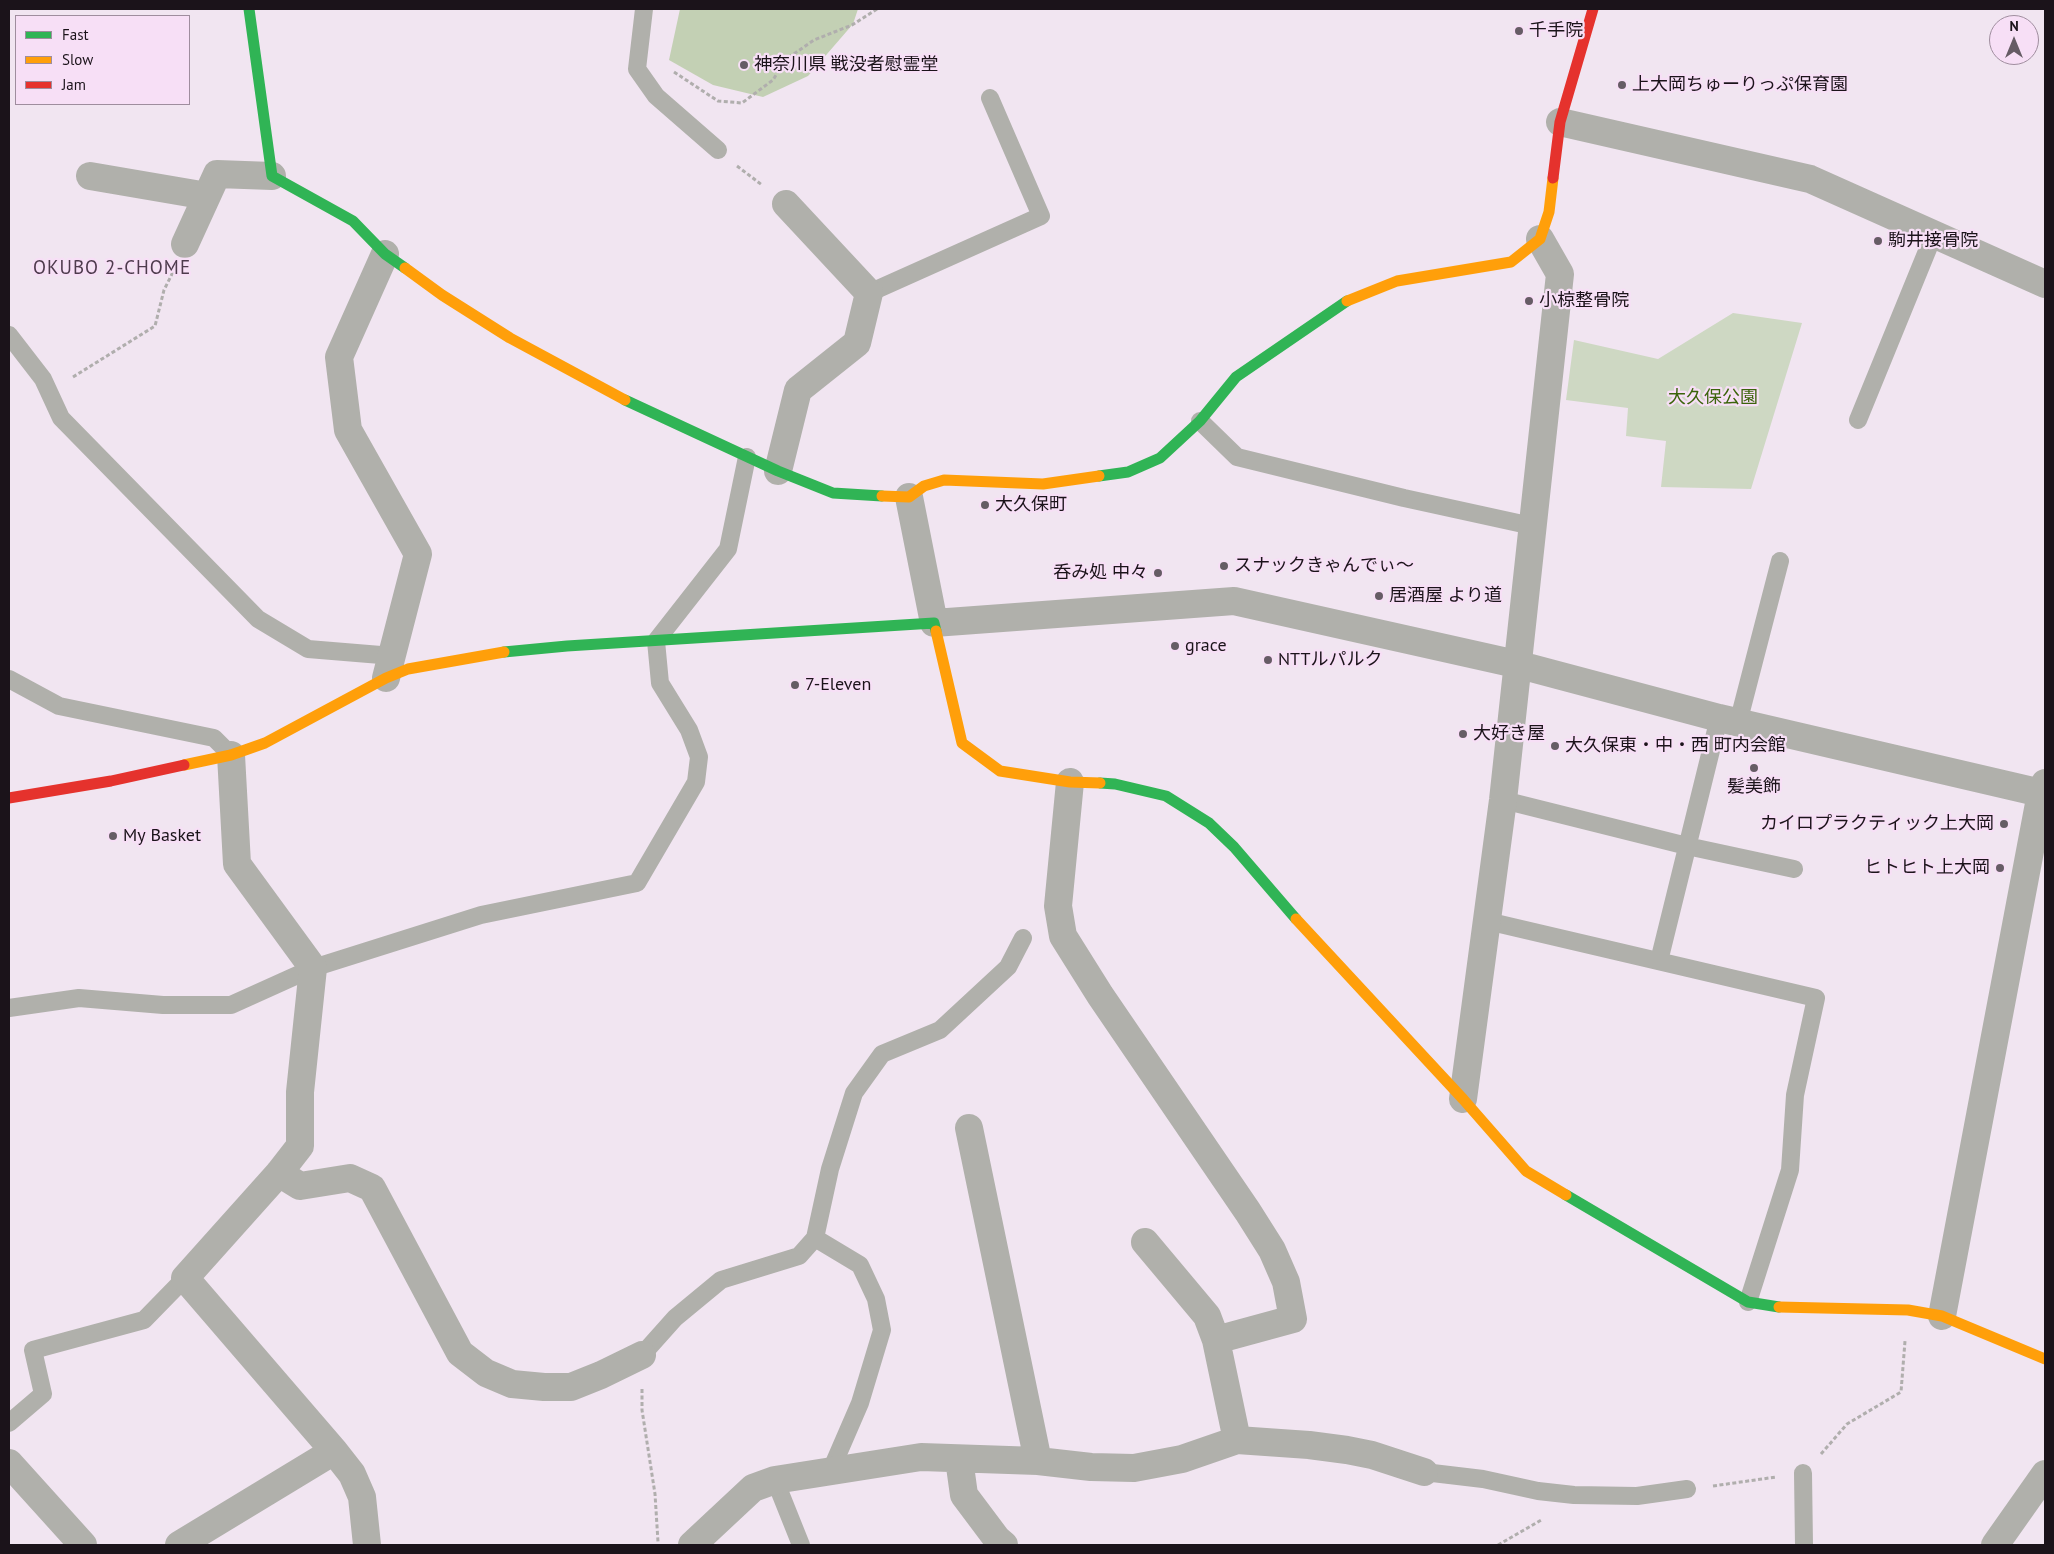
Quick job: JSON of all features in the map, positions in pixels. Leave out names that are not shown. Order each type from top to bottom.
[{"type":"street","points":[[250,9],[272,176]]},
{"type":"street","points":[[185,244],[217,174],[272,176],[353,222],[385,254],[442,295],[510,338],[629,402],[778,471],[833,493],[909,496],[924,486],[944,480],[1042,484],[1128,472],[1160,458],[1200,421],[1236,377],[1350,300],[1397,281],[1511,262],[1528,250],[1540,238],[1549,212],[1560,122],[1593,9]]},
{"type":"street","points":[[1560,122],[1810,179],[2045,284]]},
{"type":"street","points":[[90,176],[207,196]]},
{"type":"street","points":[[778,471],[798,390],[857,343],[869,293],[786,204]]},
{"type":"street","points":[[1462,1099],[1503,800],[1516,664],[1560,274],[1540,238]]},
{"type":"street","points":[[385,254],[339,357],[348,430],[418,554],[389,667]]},
{"type":"street","points":[[909,496],[934,623],[962,743],[1000,771],[1070,782],[1115,784],[1166,796],[1208,823],[1234,847],[1306,931],[1526,1171],[1748,1302],[1779,1307],[1908,1310],[1942,1316],[2045,1359]]},
{"type":"street","points":[[9,798],[111,781],[231,754],[265,743],[389,667],[408,669],[496,653],[567,646],[934,623],[1234,601],[1516,664],[1728,720],[2043,788],[1942,1316]]},
{"type":"street","points":[[231,754],[237,864],[313,968],[300,1092],[300,1146],[279,1173],[185,1278],[352,1474],[362,1497],[367,1545]]},
{"type":"street","points":[[1070,782],[1058,906],[1063,936],[1100,996],[1248,1212],[1272,1250],[1286,1282],[1293,1319],[1216,1340]]},
{"type":"street","points":[[969,1128],[1038,1461]]},
{"type":"street","points":[[279,1173],[300,1186],[350,1178],[372,1188],[460,1353],[486,1373],[512,1384],[571,1387],[642,1355]]},
{"type":"street","points":[[1144,1242],[1207,1316],[1216,1340],[1237,1440]]},
{"type":"street","points":[[692,1545],[753,1488],[775,1480],[921,1457],[1038,1461],[1091,1467],[1134,1468],[1182,1458],[1237,1440],[1309,1445],[1347,1450],[1372,1455],[1424,1472]]},
{"type":"street","points":[[179,1545],[334,1452]]},
{"type":"street","points":[[959,1458],[964,1495],[996,1543]]},
{"type":"street","points":[[9,1463],[83,1545]]},
{"type":"street","points":[[1995,1545],[2045,1474]]},
{"type":"lane","points":[[644,9],[637,69],[656,96],[718,150]]},
{"type":"lane","points":[[869,293],[1041,216],[990,98]]},
{"type":"lane","points":[[1858,420],[1934,234]]},
{"type":"lane","points":[[9,335],[43,379],[62,418],[258,619],[308,649],[389,667]]},
{"type":"lane","points":[[1200,421],[1237,456],[1404,498],[1532,526]]},
{"type":"lane","points":[[9,1008],[79,998],[162,1006],[231,1005],[313,968],[480,915],[637,883],[696,782],[700,758],[689,730],[660,683],[656,641],[728,549],[747,456]]},
{"type":"lane","points":[[1659,961],[1687,846],[1780,561]]},
{"type":"lane","points":[[9,679],[59,706],[214,738],[231,754]]},
{"type":"lane","points":[[1503,800],[1687,846],[1794,869]]},
{"type":"lane","points":[[1487,921],[1816,998],[1796,1095],[1790,1170],[1748,1302]]},
{"type":"lane","points":[[642,1355],[675,1318],[721,1280],[799,1256],[815,1238],[830,1169],[854,1093],[882,1054],[940,1030],[1008,967],[1023,938]]},
{"type":"lane","points":[[815,1238],[860,1265],[876,1299],[882,1330],[860,1403],[831,1470]]},
{"type":"lane","points":[[9,1423],[43,1394],[33,1350],[144,1320],[185,1278]]},
{"type":"lane","points":[[1424,1472],[1483,1479],[1538,1491],[1574,1495],[1637,1496],[1687,1489]]},
{"type":"lane","points":[[1803,1473],[1804,1545]]},
{"type":"lane","points":[[775,1480],[801,1545]]},
{"type":"path","points":[[669,69],[718,101],[742,103],[773,80],[785,60],[814,40],[852,25],[876,9]]},
{"type":"path","points":[[718,150],[786,204]]},
{"type":"path","points":[[49,392],[155,326],[164,290],[185,244]]},
{"type":"path","points":[[1687,1489],[1803,1473],[1847,1424],[1901,1392],[1908,1310]]},
{"type":"path","points":[[642,1355],[642,1410],[655,1494],[658,1545]]},
{"type":"path","points":[[1498,1545],[1557,1511],[1574,1495]]},
{"type":"green space","name":"神奈川県 戦没者慰霊堂","points":[[680,9],[858,9],[853,24],[808,76],[763,97],[713,85],[669,60]]},
{"type":"green space","name":"大久保公園","points":[[1733,313],[1802,323],[1751,489],[1661,487],[1666,441],[1626,436],[1628,408],[1566,400],[1574,340],[1658,359]]},
{"type":"traffic: fast","points":[[249,9],[272,176],[353,221],[385,254],[405,268]]},
{"type":"traffic: fast","points":[[1099,476],[1128,472],[1160,458],[1200,421],[1236,377],[1347,301]]},
{"type":"traffic: fast","points":[[625,400],[778,471],[833,493],[882,496]]},
{"type":"traffic: fast","points":[[504,652],[567,646],[934,623],[936,631]]},
{"type":"traffic: fast","points":[[1100,783],[1115,784],[1166,796],[1209,823],[1234,847],[1296,919]]},
{"type":"traffic: fast","points":[[1566,1195],[1748,1302],[1779,1307]]},
{"type":"traffic: slow","points":[[1347,301],[1397,281],[1511,262],[1540,239],[1549,212],[1553,178]]},
{"type":"traffic: slow","points":[[405,268],[442,295],[510,338],[625,400]]},
{"type":"traffic: slow","points":[[882,496],[909,497],[924,486],[944,480],[1043,484],[1099,476]]},
{"type":"traffic: slow","points":[[936,631],[962,743],[1000,771],[1070,782],[1100,783]]},
{"type":"traffic: slow","points":[[184,765],[231,755],[265,743],[386,678],[408,669],[504,652]]},
{"type":"traffic: slow","points":[[1296,919],[1463,1099],[1526,1171],[1566,1195]]},
{"type":"traffic: slow","points":[[1779,1307],[1908,1310],[1942,1316],[2045,1359]]},
{"type":"traffic: jam","points":[[1553,178],[1560,122],[1593,9]]},
{"type":"traffic: jam","points":[[9,798],[111,781],[184,765]]},
{"type":"place","name":"千手院","points":[[1519,31]]},
{"type":"place","name":"神奈川県 戦没者慰霊堂","points":[[744,65]]},
{"type":"place","name":"上大岡ちゅーりっぷ保育園","points":[[1622,85]]},
{"type":"place","name":"駒井接骨院","points":[[1878,241]]},
{"type":"place","name":"小椋整骨院","points":[[1529,301]]},
{"type":"place","name":"大久保町","points":[[985,505]]},
{"type":"place","name":"スナックきゃんでぃ〜","points":[[1224,566]]},
{"type":"place","name":"呑み処 中々","points":[[1158,573]]},
{"type":"place","name":"居酒屋 より道","points":[[1379,596]]},
{"type":"place","name":"grace","points":[[1175,646]]},
{"type":"place","name":"NTTルパルク","points":[[1268,660]]},
{"type":"place","name":"7-Eleven","points":[[795,685]]},
{"type":"place","name":"大好き屋","points":[[1463,734]]},
{"type":"place","name":"大久保東・中・西 町内会館","points":[[1555,746]]},
{"type":"place","name":"髪美飾","points":[[1754,768]]},
{"type":"place","name":"カイロプラクティック上大岡","points":[[2004,824]]},
{"type":"place","name":"My Basket","points":[[113,836]]},
{"type":"place","name":"ヒトヒト上大岡","points":[[2000,868]]},
{"type":"district","name":"OKUBO 2-CHOME","points":[[112,269]]}]
